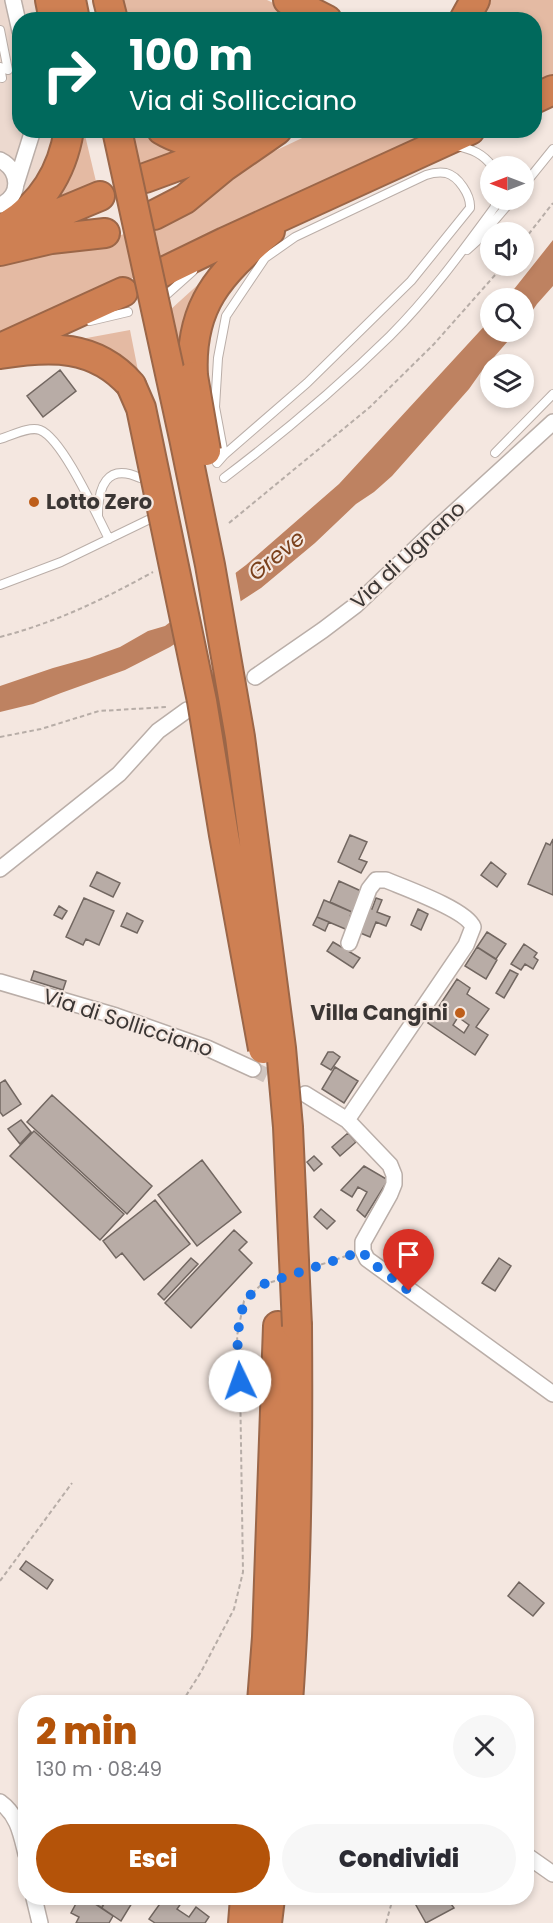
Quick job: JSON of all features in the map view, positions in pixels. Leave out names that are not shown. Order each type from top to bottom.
[{"type":"highway","points":[[288,0],[311,12]]},
{"type":"highway","points":[[0,230],[27,212],[43,195],[62,160],[67,138]]},
{"type":"highway","points":[[102,138],[193,574],[226,767],[266,1055]]},
{"type":"highway","points":[[119,138],[210,565],[236,714],[257,855],[275,1225],[287,1326],[298,1469],[293,1638],[289,1695]]},
{"type":"highway","points":[[180,138],[211,143],[235,138]]},
{"type":"highway","points":[[145,178],[252,138]]},
{"type":"highway","points":[[154,215],[185,199],[262,138]]},
{"type":"highway","points":[[162,285],[225,242],[454,138]]},
{"type":"highway","points":[[0,238],[100,196]]},
{"type":"highway","points":[[266,1055],[261,781],[236,615],[193,376],[192,345],[201,312],[215,286],[242,255],[294,210]]},
{"type":"highway","points":[[0,251],[51,239],[105,233]]},
{"type":"highway","points":[[0,349],[33,334],[126,302]]},
{"type":"highway","points":[[0,354],[22,350],[56,349],[100,359],[112,367],[131,386],[141,408],[202,701],[224,836],[266,1055]]},
{"type":"highway","points":[[263,1695],[287,1326]]},
{"type":"highway","points":[[243,1923],[244,1905]]},
{"type":"highway","points":[[267,1923],[269,1905]]},
{"type":"street","points":[[0,205],[10,199],[31,138]]},
{"type":"street","points":[[16,184],[16,176],[4,162],[24,156]]},
{"type":"street","name":"Via di Ugnano","points":[[255,677],[356,605],[553,422]]},
{"type":"street","points":[[0,869],[119,774],[158,731],[187,711]]},
{"type":"street","points":[[347,1120],[466,945],[473,927],[471,921],[460,912],[386,880],[376,880],[369,889],[349,944]]},
{"type":"street","name":"Via di Sollicciano","points":[[0,982],[139,1024],[207,1048],[266,1055]]},
{"type":"street","points":[[305,1094],[347,1120],[390,1165],[394,1175],[394,1184],[390,1194],[362,1246],[367,1259],[553,1394]]},
{"type":"street","points":[[0,1802],[13,1815],[18,1824]]},
{"type":"street","points":[[534,1861],[553,1875]]},
{"type":"street","points":[[36,1905],[40,1923]]},
{"type":"lane","points":[[0,30],[4,68],[2,78]]},
{"type":"lane","points":[[435,148],[456,146],[469,149],[482,156]]},
{"type":"lane","points":[[534,173],[553,149]]},
{"type":"lane","points":[[217,463],[307,383],[414,278],[470,208],[467,194],[455,178],[442,173],[426,175],[295,237],[265,258],[226,316],[218,358],[215,407],[224,455]]},
{"type":"lane","points":[[224,478],[286,431],[391,335],[457,259],[493,210]]},
{"type":"lane","points":[[457,259],[477,241],[503,210]]},
{"type":"lane","points":[[86,322],[126,302]]},
{"type":"lane","points":[[33,334],[75,324]]},
{"type":"lane","points":[[495,453],[553,394]]},
{"type":"lane","points":[[0,439],[31,429],[39,430],[50,437],[67,460],[109,539]]},
{"type":"lane","points":[[98,517],[100,490],[108,478],[121,473],[140,478]]},
{"type":"lane","points":[[0,585],[61,562],[150,519]]},
{"type":"path","points":[[534,227],[553,203]]},
{"type":"path","points":[[229,523],[370,407],[434,344],[494,276]]},
{"type":"path","points":[[0,637],[88,607],[161,568]]},
{"type":"path","points":[[0,737],[41,729],[99,711],[169,707],[187,711]]},
{"type":"path","points":[[306,1270],[363,1251]]},
{"type":"path","points":[[186,1695],[234,1609],[243,1572],[240,1381],[237,1336],[244,1301],[261,1285],[284,1278]]},
{"type":"path","points":[[0,1581],[72,1484]]},
{"type":"path","points":[[386,1923],[391,1905]]},
{"type":"shaded area","points":[[0,0],[38,0],[41,12],[12,12],[12,138],[56,138],[55,146],[34,189],[0,215]]},
{"type":"shaded area","points":[[116,0],[267,0],[292,12],[119,12]]},
{"type":"shaded area","points":[[484,0],[553,0],[553,78],[542,82],[542,12],[478,12]]},
{"type":"shaded area","points":[[74,138],[86,138],[98,190],[40,214]]},
{"type":"shaded area","points":[[132,138],[155,138],[198,152],[140,175]]},
{"type":"shaded area","points":[[302,138],[424,138],[166,263],[0,337],[0,259],[111,238],[154,225],[228,173]]},
{"type":"shaded area","points":[[223,262],[184,378],[170,310]]},
{"type":"shaded area","points":[[130,330],[143,396],[65,342]]},
{"type":"water","points":[[553,240],[553,286],[534,308],[534,288],[515,288],[524,276],[534,276],[534,264]]},
{"type":"water","name":"Greve","points":[[480,331],[480,342],[507,342],[497,354],[480,354],[480,373],[469,389],[392,476],[356,504],[315,543],[261,588],[170,647],[125,670],[33,704],[0,712],[0,686],[120,647],[148,631],[165,626],[246,565],[339,484]]},
{"type":"pier","points":[[235,570],[241,603],[177,646],[172,618]]},
{"type":"building","points":[[60,370],[76,391],[43,417],[27,396]]},
{"type":"building","points":[[350,835],[367,842],[359,859],[367,862],[361,873],[338,862]]},
{"type":"building","points":[[553,839],[553,895],[528,884],[546,843],[550,845]]},
{"type":"building","points":[[491,862],[506,874],[497,887],[481,875]]},
{"type":"building","points":[[97,872],[120,883],[113,897],[90,886]]},
{"type":"building","points":[[339,881],[361,891],[352,912],[330,902]]},
{"type":"building","points":[[84,898],[114,911],[99,945],[86,939],[83,945],[66,937]]},
{"type":"building","points":[[376,898],[382,900],[377,912],[390,917],[386,926],[376,922],[370,937],[358,932],[368,907],[372,909]]},
{"type":"building","points":[[324,900],[352,912],[350,916],[356,918],[350,931],[317,917]]},
{"type":"building","points":[[59,906],[67,911],[62,919],[54,915]]},
{"type":"building","points":[[418,909],[428,914],[421,930],[411,925]]},
{"type":"building","points":[[127,913],[143,921],[137,933],[121,926]]},
{"type":"building","points":[[317,917],[329,922],[325,931],[313,925]]},
{"type":"building","points":[[487,932],[506,944],[496,959],[477,947]]},
{"type":"building","points":[[333,942],[360,958],[353,968],[327,951]]},
{"type":"building","points":[[524,944],[537,953],[534,957],[538,960],[533,969],[525,964],[521,970],[511,964]]},
{"type":"building","points":[[477,947],[497,960],[486,979],[465,966]]},
{"type":"building","points":[[510,970],[518,974],[504,998],[496,993]]},
{"type":"building","points":[[34,971],[66,981],[63,990],[31,980]]},
{"type":"building","name":"Villa Cangini","points":[[457,979],[470,988],[467,994],[489,1009],[476,1027],[488,1035],[475,1055],[428,1023]],"holes":[[[458,1017],[469,1025],[464,1033],[453,1025]]]},
{"type":"building","points":[[328,1052],[333,1052],[340,1057],[331,1070],[321,1064]]},
{"type":"building","points":[[335,1067],[358,1081],[344,1103],[322,1089]]},
{"type":"building","points":[[5,1080],[21,1104],[3,1116],[0,1112],[0,1083]]},
{"type":"building","points":[[52,1095],[152,1186],[127,1214],[27,1122]]},
{"type":"building","points":[[21,1120],[31,1132],[20,1144],[8,1129]]},
{"type":"building","points":[[34,1131],[124,1214],[100,1240],[10,1156]]},
{"type":"building","points":[[348,1133],[356,1142],[340,1156],[332,1147]]},
{"type":"building","points":[[314,1156],[322,1164],[314,1171],[307,1162]]},
{"type":"building","points":[[202,1160],[241,1212],[197,1246],[158,1195]]},
{"type":"building","points":[[364,1166],[388,1180],[365,1217],[357,1210],[367,1192],[358,1187],[352,1197],[341,1190]]},
{"type":"building","points":[[155,1200],[190,1244],[144,1280],[122,1253],[116,1258],[103,1241]]},
{"type":"building","points":[[321,1209],[335,1221],[327,1229],[314,1217]]},
{"type":"building","points":[[234,1230],[247,1242],[239,1250],[252,1263],[191,1328],[165,1303]]},
{"type":"building","points":[[191,1258],[198,1264],[164,1300],[158,1294]]},
{"type":"building","points":[[499,1258],[511,1266],[495,1291],[482,1283]]},
{"type":"building","points":[[26,1561],[53,1580],[47,1589],[20,1569]]},
{"type":"building","points":[[519,1582],[544,1603],[533,1616],[508,1596]]},
{"type":"building","points":[[75,1905],[96,1905],[113,1916],[109,1923],[76,1923],[79,1917],[71,1913]]},
{"type":"building","points":[[104,1905],[131,1905],[121,1921],[102,1908]]},
{"type":"building","points":[[159,1905],[180,1905],[177,1909],[189,1917],[196,1907],[209,1917],[205,1923],[155,1923],[149,1919]]},
{"type":"building","points":[[416,1905],[452,1905],[454,1908],[426,1923]]},
{"type":"tunnel","points":[[253,1069],[286,1085]]},
{"type":"place","name":"Lotto Zero","points":[[34,502]]},
{"type":"place","name":"Villa Cangini","points":[[460,1013]]},
{"type":"route","points":[[240,1381],[237,1336],[244,1301],[261,1285],[363,1251],[367,1259],[409,1291]]}]
